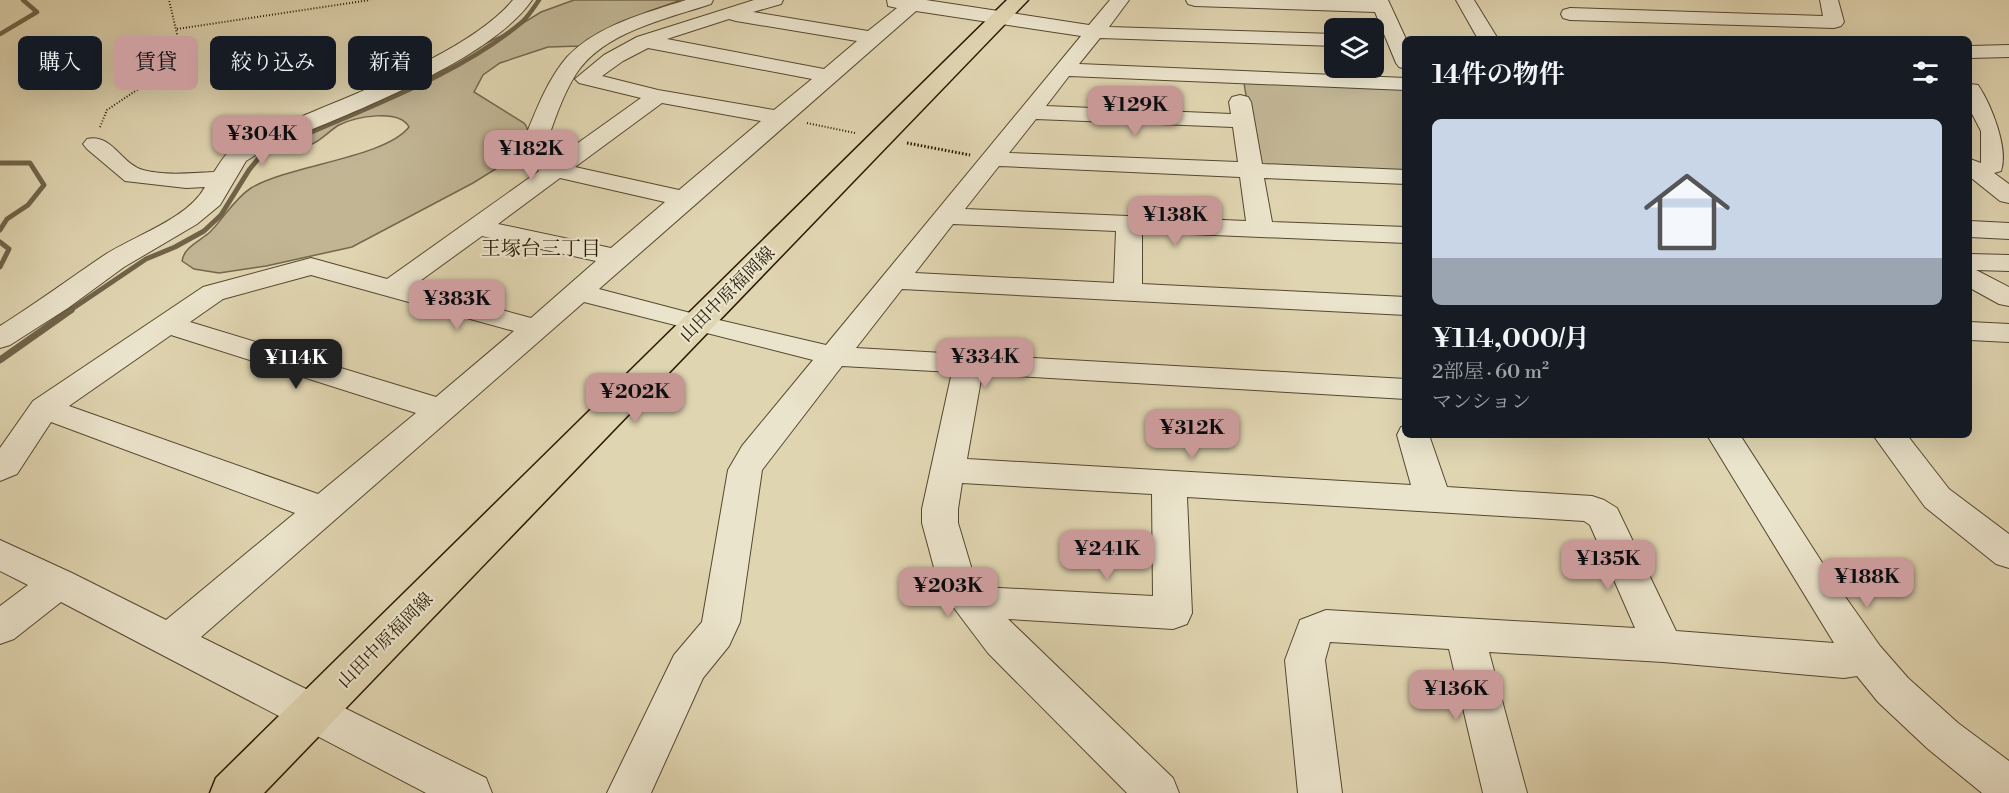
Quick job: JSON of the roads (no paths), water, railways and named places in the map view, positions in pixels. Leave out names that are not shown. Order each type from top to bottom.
[{"type":"main road","name":"山田中原福岡線","points":[[233,793],[1009,9]]},
{"type":"street","points":[[0,339],[58,302],[114,261],[188,219],[211,200],[237,156],[257,144],[394,85],[450,55],[496,28],[513,14],[523,0]]},
{"type":"street","points":[[685,199],[555,170],[543,164],[534,153],[533,147],[552,100],[580,55],[600,40],[704,0]]},
{"type":"street","points":[[774,0],[644,41],[617,55],[586,79],[658,96],[780,118]]},
{"type":"street","points":[[629,793],[688,667],[715,634],[721,622],[745,470],[768,436],[1120,0]]},
{"type":"street","points":[[1195,0],[1380,4],[1402,43]]},
{"type":"street","points":[[1466,0],[1486,36]]},
{"type":"street","points":[[1565,7],[1835,31],[1829,0]]},
{"type":"street","points":[[170,641],[873,39],[905,1],[1009,9],[1094,32],[1324,40]]},
{"type":"street","points":[[1565,7],[1582,31]]},
{"type":"street","points":[[729,14],[873,39]]},
{"type":"street","points":[[1656,16],[1673,36]]},
{"type":"street","points":[[644,41],[828,76]]},
{"type":"street","points":[[1384,42],[1402,43]]},
{"type":"street","points":[[1972,52],[2009,51]]},
{"type":"street","points":[[1063,70],[1402,84]]},
{"type":"street","points":[[1235,77],[1260,229]]},
{"type":"street","points":[[1972,94],[1992,131],[1981,166],[2009,196]]},
{"type":"street","points":[[391,289],[658,96]]},
{"type":"street","points":[[1029,112],[1243,121]]},
{"type":"street","points":[[95,144],[134,176],[186,181],[222,179]]},
{"type":"street","points":[[991,159],[1402,177]]},
{"type":"street","points":[[946,216],[1402,235]]},
{"type":"street","points":[[1128,292],[1129,223]]},
{"type":"street","points":[[478,227],[616,257]]},
{"type":"street","points":[[1972,229],[2009,231]]},
{"type":"street","points":[[1972,262],[2009,263]]},
{"type":"street","points":[[0,470],[44,408],[213,293],[311,266],[535,328]]},
{"type":"street","points":[[1972,278],[2009,298]]},
{"type":"street","points":[[893,280],[1402,306]]},
{"type":"street","points":[[579,292],[698,324],[834,356],[969,363],[1402,396]]},
{"type":"street","points":[[166,324],[440,409]]},
{"type":"street","points":[[1972,331],[2009,333]]},
{"type":"street","points":[[969,363],[940,509],[940,523],[958,586],[1002,641],[1157,793]]},
{"type":"street","points":[[44,408],[324,510]]},
{"type":"street","points":[[1414,438],[1433,499]]},
{"type":"street","points":[[1725,438],[1821,592],[1866,658],[1893,690],[1943,736],[2009,788]]},
{"type":"street","points":[[1891,438],[1937,498],[2009,554]]},
{"type":"street","points":[[949,470],[1593,509],[1604,517],[1663,646]]},
{"type":"street","points":[[971,602],[1173,613],[1169,484]]},
{"type":"street","points":[[0,554],[470,793]]},
{"type":"street","points":[[0,628],[59,583]]},
{"type":"street","points":[[1320,793],[1305,660],[1314,630],[1326,626],[1663,646],[1844,661],[1866,658]]},
{"type":"street","points":[[1465,634],[1505,793]]},
{"type":"waterway","points":[[0,34],[37,12],[23,0]]},
{"type":"waterway","points":[[296,139],[414,88],[472,57],[522,22],[539,0]]},
{"type":"waterway","points":[[69,311],[146,259],[175,247],[204,231],[221,215],[249,170],[262,154],[299,137]]},
{"type":"waterway","points":[[0,163],[30,163],[44,185],[28,205],[7,219],[0,230]]},
{"type":"waterway","points":[[0,242],[9,249],[0,267]]},
{"type":"waterway","points":[[0,360],[71,310]]},
{"type":"district","name":"王塚台三丁目","points":[[541,248]]}]
